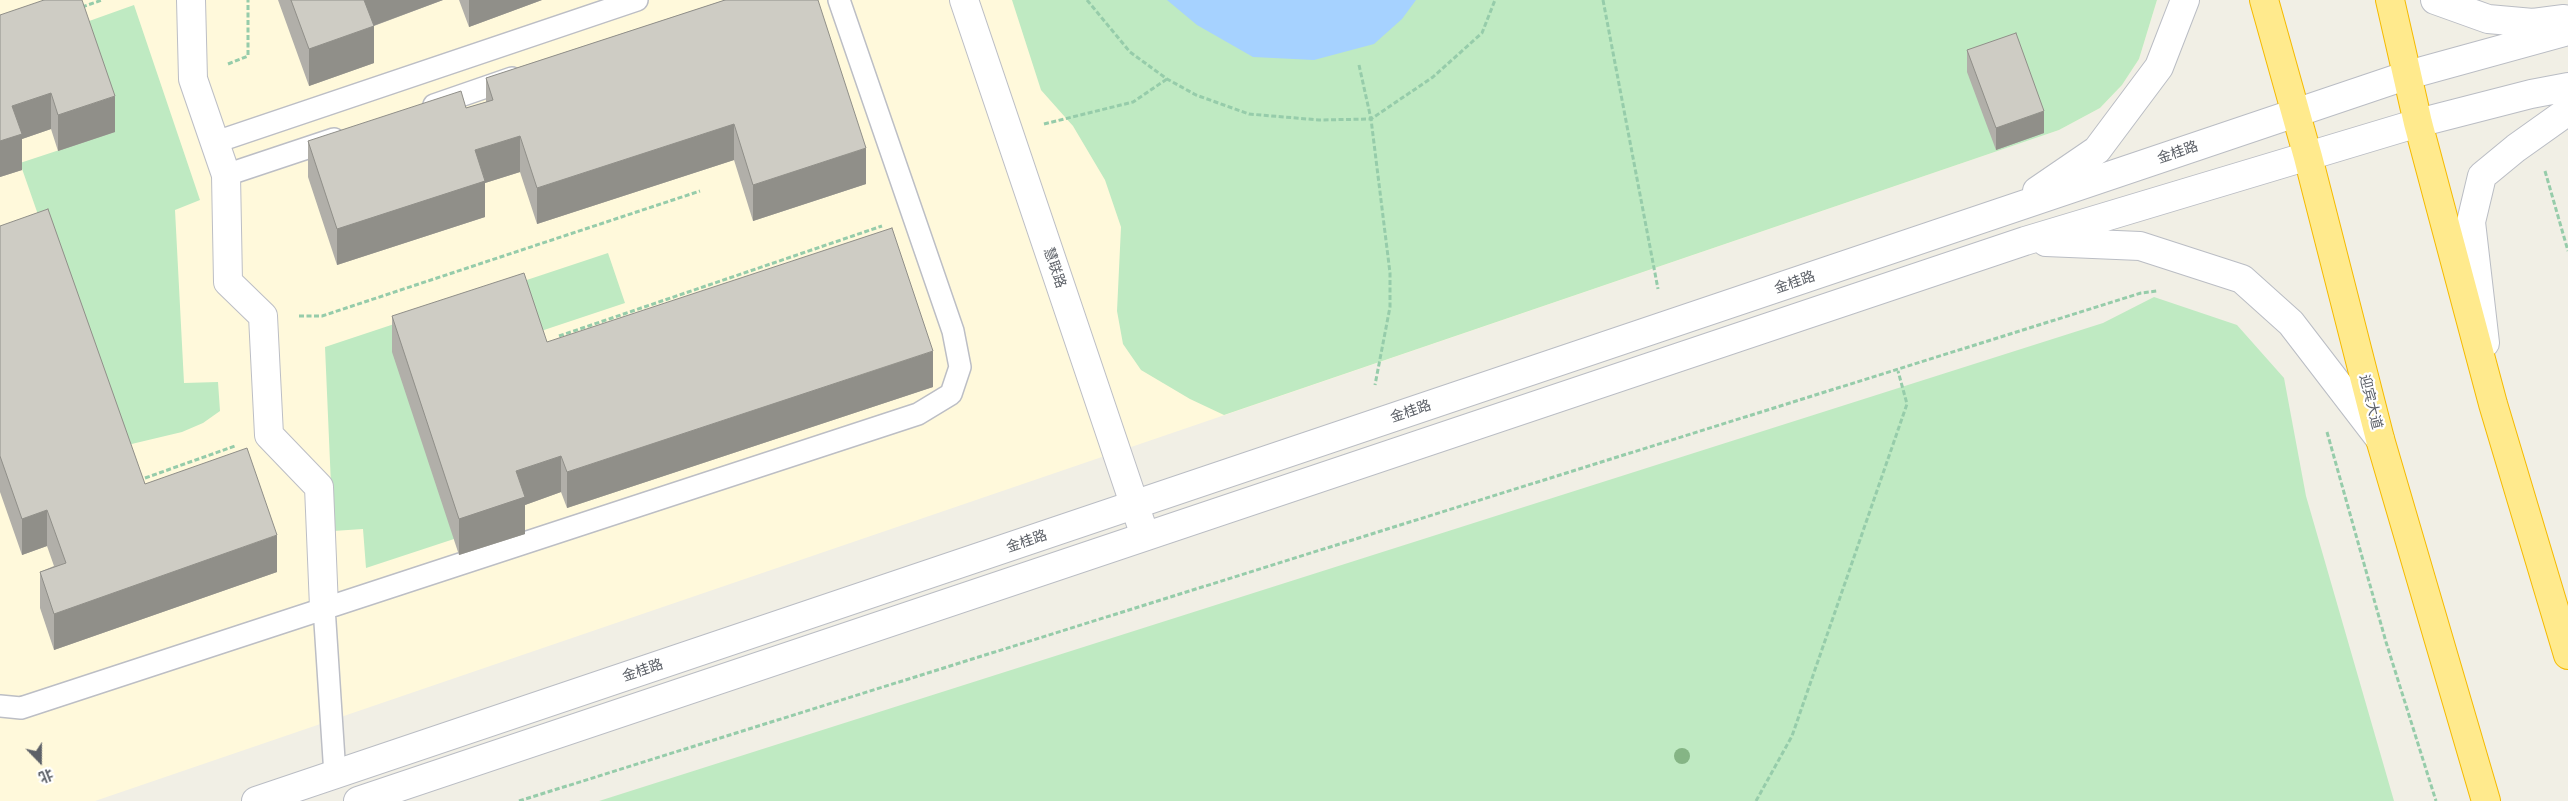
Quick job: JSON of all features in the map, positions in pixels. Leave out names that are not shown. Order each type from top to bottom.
[{"type":"highway","name":"迎宾大道","points":[[2264,0],[2308,157],[2380,439],[2486,801]]},
{"type":"highway","points":[[2390,0],[2418,123],[2493,404],[2568,655]]},
{"type":"street","points":[[191,0],[193,79],[213,143],[226,175],[228,282],[263,316],[269,435],[319,486],[324,607]]},
{"type":"street","name":"慧联路","points":[[964,0],[1145,536]]},
{"type":"street","points":[[2009,210],[2097,150],[2159,67],[2185,0]]},
{"type":"street","points":[[2435,0],[2488,19],[2533,23],[2568,18]]},
{"type":"street","name":"金桂路","points":[[256,801],[2408,75],[2568,32]]},
{"type":"street","points":[[358,801],[2025,241],[2418,123],[2531,94],[2568,87]]},
{"type":"street","points":[[2493,404],[2471,222],[2482,176],[2516,148],[2568,111]]},
{"type":"street","points":[[2025,241],[2140,246],[2242,279],[2292,323],[2380,439]]},
{"type":"lane","points":[[213,143],[637,0]]},
{"type":"lane","points":[[0,706],[21,708],[324,607],[918,414],[951,394],[960,367],[953,331],[839,0]]},
{"type":"lane","points":[[414,112],[527,73]]},
{"type":"lane","points":[[226,175],[358,131]]},
{"type":"lane","points":[[324,607],[335,775]]},
{"type":"path","points":[[74,10],[102,0]]},
{"type":"path","points":[[193,79],[248,56],[248,0]]},
{"type":"path","points":[[1087,0],[1130,52],[1167,80],[1196,95],[1249,114],[1319,120],[1371,119],[1433,77],[1482,33],[1495,0]]},
{"type":"path","points":[[1603,0],[1665,327]]},
{"type":"path","points":[[1359,65],[1371,119],[1390,274],[1390,307],[1375,386]]},
{"type":"path","points":[[1008,131],[1086,115],[1134,102],[1167,80]]},
{"type":"path","points":[[2543,162],[2568,251]]},
{"type":"path","points":[[263,316],[322,316],[700,191]]},
{"type":"path","points":[[559,336],[914,215]]},
{"type":"path","points":[[519,801],[1898,371],[2141,293],[2165,290]]},
{"type":"path","points":[[1756,801],[1792,736],[1907,404],[1898,371]]},
{"type":"path","points":[[2327,430],[2386,642],[2436,801]]},
{"type":"path","points":[[145,478],[269,435]]},
{"type":"shaded area","points":[[0,0],[2157,0],[2139,59],[2122,85],[2100,108],[2059,130],[95,801],[0,801]]},
{"type":"green space","points":[[1012,0],[2157,0],[2139,59],[2122,85],[2100,108],[2059,130],[1224,415],[1190,399],[1141,370],[1123,344],[1117,311],[1121,227],[1105,180],[1073,126],[1041,90]]},
{"type":"green space","points":[[134,5],[200,200],[175,210],[184,383],[218,382],[220,411],[203,423],[182,432],[119,447],[20,163],[114,132],[78,25]]},
{"type":"green space","points":[[608,253],[625,303],[532,334],[454,539],[366,568],[363,529],[333,531],[325,347]]},
{"type":"green space","points":[[2154,297],[2237,325],[2284,378],[2306,496],[2394,801],[599,801],[2103,323]]},
{"type":"water","points":[[1167,0],[1416,0],[1402,19],[1374,44],[1314,60],[1253,57],[1197,25]]},
{"type":"building","points":[[44,0],[82,0],[115,96],[58,115],[51,93],[12,106],[22,134],[0,141],[0,15]]},
{"type":"building","points":[[291,0],[364,0],[374,26],[309,49]]},
{"type":"building","points":[[725,0],[818,0],[866,148],[753,185],[734,124],[537,188],[520,136],[475,150],[485,181],[337,229],[308,141],[461,91],[466,108],[493,100],[486,78]]},
{"type":"building","points":[[2016,33],[2044,111],[1996,128],[1967,50]]},
{"type":"building","points":[[48,209],[145,484],[247,448],[277,535],[54,614],[40,572],[66,563],[47,510],[22,519],[0,456],[0,226]]},
{"type":"building","points":[[892,228],[933,351],[567,472],[561,456],[516,471],[525,497],[459,519],[392,316],[524,273],[547,342]]}]
